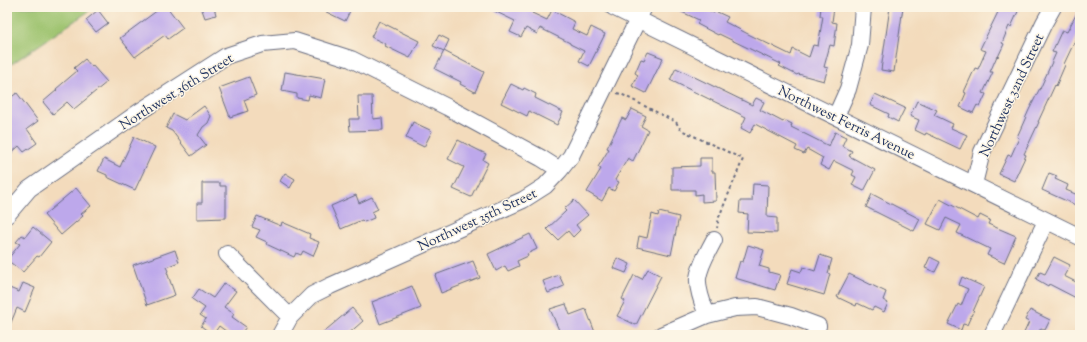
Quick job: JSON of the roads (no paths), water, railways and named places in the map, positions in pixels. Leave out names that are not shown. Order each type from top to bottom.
[{"type":"street","name":"Northwest Ferris Avenue","points":[[613,7],[641,13],[836,116],[1080,237]]},
{"type":"street","points":[[836,116],[848,89],[860,44],[863,7]]},
{"type":"street","name":"Northwest 32nd Street","points":[[974,184],[982,152],[1053,7]]},
{"type":"street","name":"Northwest 35th Street","points":[[280,335],[290,317],[312,295],[523,200],[545,186],[560,170],[570,156],[641,13]]},
{"type":"street","name":"Northwest 36th Street","points":[[7,215],[29,189],[139,112],[226,56],[262,44],[295,41],[351,59],[447,107],[541,158],[560,170]]},
{"type":"street","points":[[992,335],[1046,221]]},
{"type":"street","points":[[707,316],[701,300],[698,280],[702,263],[714,240]]},
{"type":"street","points":[[227,254],[290,317]]},
{"type":"street","points":[[660,335],[707,316],[735,308],[757,307],[791,316],[816,330]]}]
